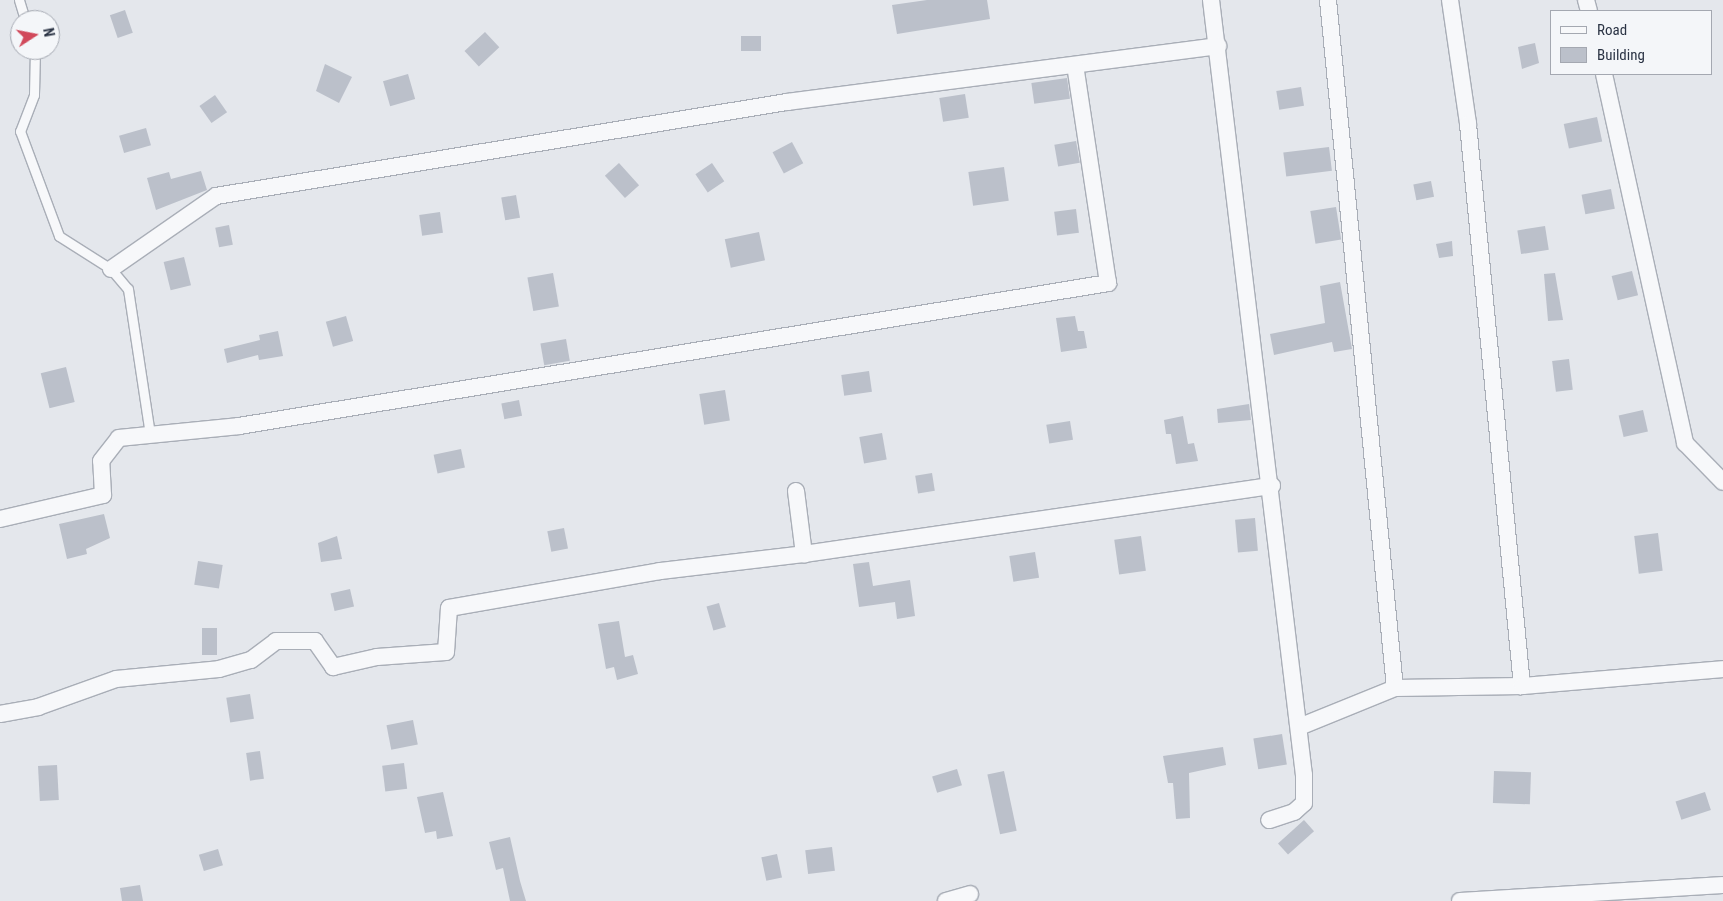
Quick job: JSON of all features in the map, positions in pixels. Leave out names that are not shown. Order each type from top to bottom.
[{"type":"street","points":[[1211,0],[1272,486],[1299,727],[1304,803],[1294,812],[1269,820]]},
{"type":"street","points":[[1328,0],[1395,688]]},
{"type":"street","points":[[1450,0],[1468,124],[1522,686]]},
{"type":"street","points":[[111,269],[216,196],[787,102],[1218,46]]},
{"type":"street","points":[[0,519],[103,495],[101,461],[119,438],[239,426],[564,375],[1108,283],[1075,65]]},
{"type":"street","points":[[1604,75],[1684,443],[1723,482]]},
{"type":"street","points":[[0,714],[38,707],[116,678],[219,669],[251,660],[276,641],[315,641],[333,667],[378,657],[446,652],[449,608],[660,571],[804,554],[1272,486]]},
{"type":"street","points":[[796,491],[804,554]]},
{"type":"street","points":[[1299,727],[1395,688],[1522,686],[1723,669]]},
{"type":"street","points":[[1460,901],[1723,885]]},
{"type":"street","points":[[946,901],[970,894]]},
{"type":"lane","points":[[35,60],[34,95],[20,131],[59,236],[111,269],[128,290],[150,434]]},
{"type":"building","points":[[927,0],[987,0],[990,19],[897,34],[892,5]]},
{"type":"building","points":[[125,10],[133,33],[118,38],[110,15]]},
{"type":"building","points":[[485,32],[499,47],[479,66],[465,51]]},
{"type":"building","points":[[741,36],[761,36],[761,51],[741,51]]},
{"type":"building","points":[[1535,43],[1539,63],[1522,69],[1518,47]]},
{"type":"building","points":[[325,64],[352,77],[339,103],[316,91]]},
{"type":"building","points":[[408,74],[415,99],[390,106],[383,81]]},
{"type":"building","points":[[1067,78],[1070,99],[1034,104],[1031,83]]},
{"type":"building","points":[[1301,87],[1304,106],[1279,110],[1276,91]]},
{"type":"building","points":[[965,94],[969,118],[943,122],[939,98]]},
{"type":"building","points":[[215,95],[227,112],[211,123],[199,106]]},
{"type":"building","points":[[1597,117],[1602,141],[1569,149],[1564,124]]},
{"type":"building","points":[[146,128],[151,145],[124,153],[119,136]]},
{"type":"building","points":[[1076,141],[1080,163],[1058,166],[1054,145]]},
{"type":"building","points":[[792,142],[803,163],[784,174],[773,152]]},
{"type":"building","points":[[1329,147],[1332,171],[1286,176],[1283,153]]},
{"type":"building","points":[[619,163],[639,185],[625,198],[605,176]]},
{"type":"building","points":[[712,163],[724,181],[708,192],[695,174]]},
{"type":"building","points":[[1004,167],[1009,201],[973,206],[968,172]]},
{"type":"building","points":[[201,171],[207,190],[156,210],[147,178],[169,172],[171,179]]},
{"type":"building","points":[[1431,181],[1434,197],[1416,200],[1413,184]]},
{"type":"building","points":[[1611,189],[1615,209],[1585,214],[1582,195]]},
{"type":"building","points":[[516,195],[520,218],[505,220],[501,198]]},
{"type":"building","points":[[1336,207],[1341,240],[1315,244],[1310,211]]},
{"type":"building","points":[[1076,209],[1079,233],[1057,236],[1054,212]]},
{"type":"building","points":[[440,212],[443,233],[422,236],[419,215]]},
{"type":"building","points":[[229,225],[233,245],[219,247],[215,228]]},
{"type":"building","points":[[1545,226],[1549,250],[1521,254],[1517,230]]},
{"type":"building","points":[[759,232],[765,260],[731,268],[725,239]]},
{"type":"building","points":[[1452,241],[1453,256],[1439,258],[1436,244]]},
{"type":"building","points":[[184,257],[191,285],[171,290],[164,262]]},
{"type":"building","points":[[1632,271],[1638,295],[1618,300],[1612,276]]},
{"type":"building","points":[[553,273],[559,306],[533,311],[527,278]]},
{"type":"building","points":[[1555,273],[1563,320],[1548,321],[1544,274]]},
{"type":"building","points":[[1340,282],[1352,349],[1334,352],[1332,342],[1274,355],[1270,334],[1325,323],[1320,286]]},
{"type":"building","points":[[346,316],[353,341],[333,347],[326,322]]},
{"type":"building","points":[[1075,316],[1078,331],[1084,331],[1087,348],[1061,352],[1056,318]]},
{"type":"building","points":[[278,331],[283,356],[259,360],[258,355],[227,363],[224,349],[260,340],[259,335]]},
{"type":"building","points":[[566,339],[570,361],[544,365],[540,344]]},
{"type":"building","points":[[1569,359],[1573,390],[1556,392],[1552,361]]},
{"type":"building","points":[[66,367],[75,402],[49,408],[41,373]]},
{"type":"building","points":[[869,371],[872,392],[844,396],[841,375]]},
{"type":"building","points":[[725,390],[730,421],[704,425],[699,394]]},
{"type":"building","points":[[519,400],[522,416],[504,419],[501,403]]},
{"type":"building","points":[[1249,404],[1251,420],[1218,423],[1217,409]]},
{"type":"building","points":[[1643,410],[1648,431],[1624,437],[1619,416]]},
{"type":"building","points":[[1183,416],[1188,444],[1194,443],[1198,461],[1176,464],[1171,434],[1166,434],[1164,420]]},
{"type":"building","points":[[1070,421],[1073,440],[1049,444],[1046,425]]},
{"type":"building","points":[[882,433],[887,460],[864,464],[859,437]]},
{"type":"building","points":[[461,449],[465,468],[438,473],[434,455]]},
{"type":"building","points":[[932,473],[935,491],[918,493],[915,476]]},
{"type":"building","points":[[104,514],[110,538],[86,549],[87,554],[67,559],[59,524]]},
{"type":"building","points":[[1255,518],[1258,551],[1238,553],[1235,520]]},
{"type":"building","points":[[564,528],[568,549],[551,552],[547,531]]},
{"type":"building","points":[[1658,533],[1663,571],[1639,574],[1634,536]]},
{"type":"building","points":[[337,536],[342,559],[321,562],[318,543]]},
{"type":"building","points":[[1141,536],[1146,571],[1119,574],[1114,540]]},
{"type":"building","points":[[1035,552],[1039,578],[1013,582],[1009,556]]},
{"type":"building","points":[[198,561],[223,565],[219,589],[194,585]]},
{"type":"building","points":[[869,562],[873,586],[910,580],[915,616],[897,619],[895,602],[859,607],[853,564]]},
{"type":"building","points":[[350,589],[354,607],[335,611],[331,593]]},
{"type":"building","points":[[719,603],[726,627],[713,631],[707,607]]},
{"type":"building","points":[[619,621],[625,657],[633,655],[638,674],[617,680],[614,667],[606,669],[598,624]]},
{"type":"building","points":[[202,628],[217,628],[217,655],[202,655]]},
{"type":"building","points":[[250,694],[254,719],[230,722],[226,698]]},
{"type":"building","points":[[413,720],[418,745],[391,750],[386,725]]},
{"type":"building","points":[[1282,734],[1287,765],[1258,769],[1253,739]]},
{"type":"building","points":[[1223,747],[1226,765],[1189,773],[1190,818],[1176,819],[1173,783],[1168,783],[1163,756]]},
{"type":"building","points":[[260,751],[264,779],[250,781],[246,753]]},
{"type":"building","points":[[404,763],[407,789],[385,791],[382,766]]},
{"type":"building","points":[[57,765],[59,800],[40,801],[38,766]]},
{"type":"building","points":[[957,769],[962,785],[937,793],[932,777]]},
{"type":"building","points":[[1004,771],[1017,831],[1000,834],[987,775]]},
{"type":"building","points":[[1494,771],[1531,772],[1530,804],[1493,803]]},
{"type":"building","points":[[443,792],[453,836],[437,839],[436,831],[425,833],[417,797]]},
{"type":"building","points":[[1705,792],[1711,810],[1681,820],[1676,802]]},
{"type":"building","points":[[1304,820],[1314,831],[1288,855],[1278,843]]},
{"type":"building","points":[[510,837],[526,901],[510,901],[503,868],[496,870],[489,842]]},
{"type":"building","points":[[832,847],[835,871],[808,874],[805,850]]},
{"type":"building","points":[[218,849],[223,865],[204,871],[199,855]]},
{"type":"building","points":[[777,854],[782,877],[766,881],[761,857]]},
{"type":"building","points":[[140,885],[143,901],[122,901],[120,888]]}]
